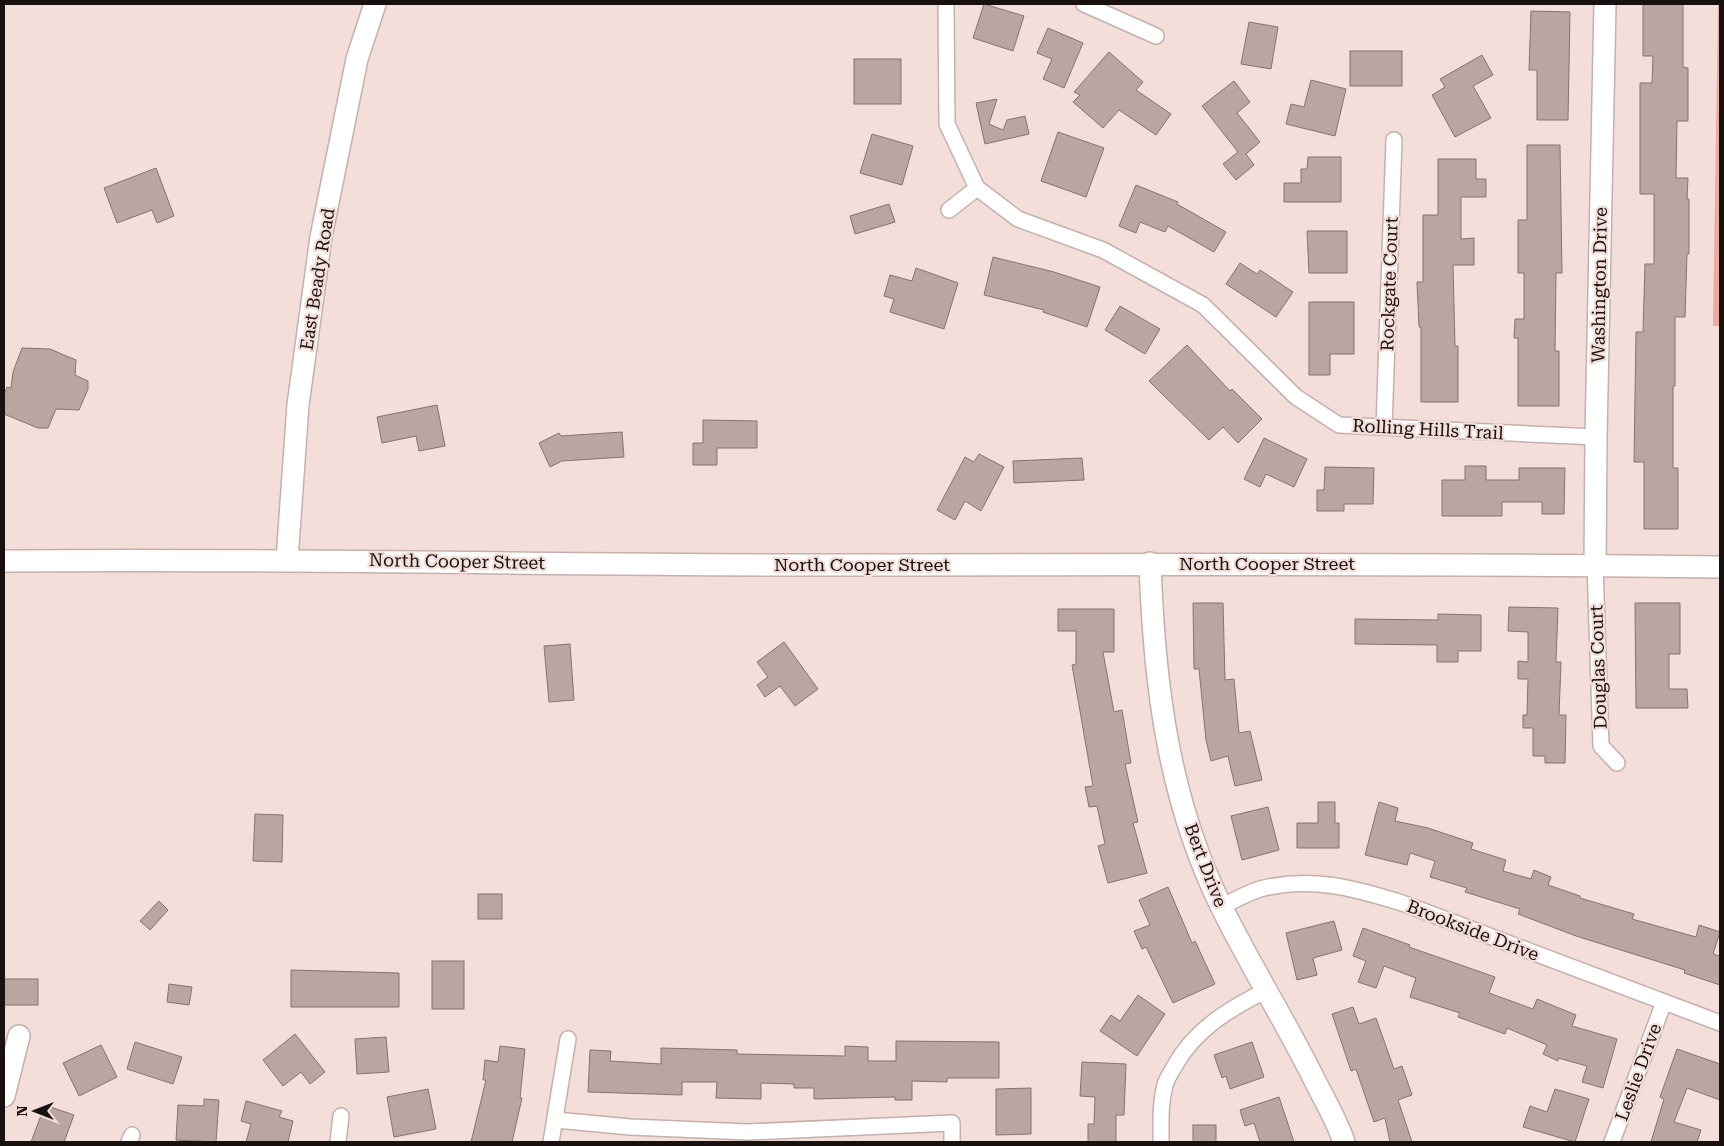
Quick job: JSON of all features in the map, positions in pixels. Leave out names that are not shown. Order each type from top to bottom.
[{"type":"street","name":"East Beady Road","points":[[287,560],[298,405],[321,237],[356,59],[375,4]]},
{"type":"street","name":"Rolling Hills Trail","points":[[946,4],[947,124],[977,188],[1018,219],[1103,250],[1203,305],[1296,397],[1339,425],[1596,437]]},
{"type":"street","points":[[1084,4],[1156,36]]},
{"type":"street","name":"Washington Drive","points":[[1595,565],[1605,4]]},
{"type":"street","name":"Rockgate Court","points":[[1384,427],[1394,140]]},
{"type":"street","points":[[949,210],[977,188]]},
{"type":"street","name":"North Cooper Street","points":[[4,560],[287,560],[804,565],[1150,563],[1720,567]]},
{"type":"street","name":"Bert Drive","points":[[1150,563],[1153,642],[1161,715],[1177,787],[1202,860],[1221,907],[1301,1052],[1344,1142]]},
{"type":"street","name":"Douglas Court","points":[[1595,565],[1601,746],[1617,763]]},
{"type":"street","name":"Brookside Drive","points":[[1221,907],[1259,889],[1306,883],[1350,887],[1402,903],[1720,1023]]},
{"type":"street","points":[[1161,1142],[1161,1104],[1164,1089],[1178,1059],[1194,1037],[1216,1018],[1267,990]]},
{"type":"street","name":"Leslie Drive","points":[[1612,1142],[1664,1002]]},
{"type":"street","points":[[4,1096],[19,1036]]},
{"type":"street","points":[[550,1142],[556,1120],[568,1038]]},
{"type":"street","points":[[338,1142],[341,1116]]},
{"type":"street","points":[[556,1120],[748,1137],[952,1123],[952,1142]]},
{"type":"shaded area","points":[[1718,4],[1720,4],[1720,326],[1713,326]]},
{"type":"building","points":[[984,4],[1024,16],[1013,51],[973,38]]},
{"type":"building","points":[[1643,4],[1683,4],[1683,67],[1688,68],[1688,121],[1677,121],[1676,178],[1688,178],[1687,199],[1689,199],[1689,254],[1687,254],[1685,317],[1675,317],[1673,468],[1678,468],[1678,529],[1644,529],[1644,462],[1634,462],[1636,332],[1643,332],[1645,264],[1654,264],[1654,194],[1640,194],[1640,83],[1652,83],[1653,56],[1643,56]]},
{"type":"building","points":[[1531,11],[1570,12],[1568,120],[1537,120],[1537,70],[1529,70]]},
{"type":"building","points":[[1249,22],[1278,27],[1271,69],[1241,64]]},
{"type":"building","points":[[1048,28],[1083,43],[1064,88],[1043,79],[1052,59],[1037,53]]},
{"type":"building","points":[[1350,51],[1402,51],[1402,86],[1350,86]]},
{"type":"building","points":[[1109,52],[1143,82],[1136,90],[1171,114],[1156,135],[1119,110],[1103,128],[1073,102],[1080,95],[1074,92]]},
{"type":"building","points":[[1482,55],[1493,75],[1473,86],[1491,118],[1455,137],[1432,95],[1445,87],[1440,79]]},
{"type":"building","points":[[854,59],[901,59],[901,104],[854,104]]},
{"type":"building","points":[[1311,80],[1346,89],[1335,136],[1286,124],[1291,104],[1304,107]]},
{"type":"building","points":[[1234,81],[1250,102],[1237,113],[1260,142],[1246,154],[1254,165],[1236,180],[1223,164],[1238,152],[1202,106]]},
{"type":"building","points":[[997,99],[989,124],[1003,130],[1007,120],[1025,116],[1029,134],[985,144],[976,103]]},
{"type":"building","points":[[1058,132],[1104,148],[1086,197],[1041,181]]},
{"type":"building","points":[[872,134],[913,146],[902,185],[860,173]]},
{"type":"building","points":[[1527,145],[1560,145],[1562,273],[1556,273],[1555,351],[1559,351],[1559,406],[1518,406],[1518,338],[1514,338],[1515,319],[1524,319],[1524,273],[1518,273],[1518,220],[1527,220]]},
{"type":"building","points":[[1308,157],[1341,157],[1341,202],[1284,202],[1284,183],[1301,183],[1301,169],[1307,169]]},
{"type":"building","points":[[1438,159],[1476,159],[1476,179],[1486,179],[1486,197],[1461,197],[1461,239],[1474,238],[1474,265],[1453,265],[1455,346],[1458,346],[1458,402],[1421,402],[1421,327],[1419,327],[1417,282],[1423,282],[1423,215],[1438,215]]},
{"type":"building","points":[[156,168],[174,216],[157,223],[152,210],[117,223],[104,188]]},
{"type":"building","points":[[1136,185],[1178,202],[1177,204],[1226,232],[1214,252],[1168,226],[1165,232],[1140,222],[1136,233],[1119,226]]},
{"type":"building","points":[[889,204],[895,222],[855,234],[850,216]]},
{"type":"building","points":[[1307,231],[1347,231],[1347,273],[1309,273]]},
{"type":"building","points":[[993,257],[1054,272],[1100,287],[1087,327],[1043,312],[1044,310],[984,295]]},
{"type":"building","points":[[1240,263],[1257,274],[1260,270],[1293,292],[1276,317],[1226,284]]},
{"type":"building","points":[[916,268],[958,283],[944,329],[890,312],[894,299],[884,296],[890,275],[912,281]]},
{"type":"building","points":[[1309,302],[1354,302],[1354,354],[1330,354],[1330,375],[1309,375]]},
{"type":"building","points":[[1120,306],[1160,329],[1145,354],[1105,330]]},
{"type":"building","points":[[1187,345],[1230,391],[1232,389],[1262,419],[1238,443],[1223,427],[1209,440],[1149,381]]},
{"type":"building","points":[[22,348],[50,349],[76,360],[75,375],[88,381],[88,389],[79,410],[56,409],[48,428],[38,428],[4,414],[4,394],[7,387],[11,388],[13,372]]},
{"type":"building","points":[[437,405],[445,446],[419,451],[416,436],[382,443],[377,417]]},
{"type":"building","points":[[703,420],[757,421],[757,448],[717,448],[717,465],[693,465],[693,443],[703,443]]},
{"type":"building","points":[[622,432],[624,457],[562,461],[550,467],[539,443],[559,433],[561,436]]},
{"type":"building","points":[[1264,438],[1307,459],[1294,487],[1266,474],[1260,487],[1244,479]]},
{"type":"building","points":[[979,454],[1004,467],[981,511],[965,501],[955,520],[937,510],[965,457],[974,462]]},
{"type":"building","points":[[1082,458],[1084,480],[1014,483],[1013,461]]},
{"type":"building","points":[[1465,466],[1486,466],[1486,480],[1519,480],[1519,468],[1565,468],[1564,514],[1542,514],[1542,502],[1502,502],[1502,516],[1442,516],[1442,480],[1465,480]]},
{"type":"building","points":[[1325,467],[1374,468],[1373,504],[1344,504],[1344,511],[1317,511],[1317,490],[1324,490]]},
{"type":"building","points":[[1193,603],[1223,603],[1225,680],[1234,679],[1239,733],[1250,731],[1262,780],[1235,786],[1228,756],[1211,761],[1206,740],[1199,669],[1194,669]]},
{"type":"building","points":[[1635,603],[1680,603],[1680,654],[1669,654],[1669,689],[1687,689],[1688,708],[1636,708]]},
{"type":"building","points":[[1509,607],[1558,608],[1556,662],[1561,662],[1559,715],[1566,715],[1565,763],[1545,763],[1545,756],[1533,756],[1533,728],[1523,728],[1523,715],[1527,715],[1528,679],[1518,679],[1518,661],[1528,662],[1528,632],[1508,631]]},
{"type":"building","points":[[1058,609],[1114,609],[1114,652],[1103,652],[1114,712],[1122,710],[1131,763],[1125,764],[1138,822],[1133,823],[1147,873],[1108,883],[1098,846],[1105,844],[1097,806],[1089,807],[1085,787],[1093,786],[1072,665],[1076,664],[1076,631],[1058,631]]},
{"type":"building","points":[[1438,614],[1481,615],[1481,651],[1458,651],[1458,662],[1437,662],[1437,645],[1355,644],[1355,619],[1438,620]]},
{"type":"building","points":[[784,642],[818,689],[795,706],[780,686],[765,697],[757,685],[768,677],[757,662]]},
{"type":"building","points":[[570,644],[574,700],[549,702],[544,646]]},
{"type":"building","points":[[1318,802],[1335,802],[1335,823],[1339,823],[1339,848],[1297,848],[1297,823],[1318,823]]},
{"type":"building","points":[[1379,802],[1398,808],[1395,821],[1428,828],[1473,843],[1471,849],[1506,860],[1503,871],[1531,879],[1534,870],[1551,877],[1548,885],[1580,896],[1580,898],[1634,914],[1632,919],[1696,937],[1699,925],[1720,932],[1713,954],[1720,956],[1720,985],[1684,973],[1685,970],[1576,936],[1518,914],[1520,909],[1465,892],[1467,888],[1430,877],[1435,861],[1410,853],[1407,865],[1365,855]]},
{"type":"building","points":[[1268,807],[1279,850],[1242,860],[1231,816]]},
{"type":"building","points":[[255,814],[283,815],[282,862],[253,861]]},
{"type":"building","points":[[1168,887],[1192,943],[1195,941],[1215,984],[1173,1003],[1146,947],[1142,949],[1134,931],[1150,925],[1139,900]]},
{"type":"building","points":[[478,894],[502,894],[502,919],[478,919]]},
{"type":"building","points":[[159,901],[168,910],[150,930],[140,921]]},
{"type":"building","points":[[1334,921],[1342,950],[1313,958],[1317,975],[1297,980],[1286,933]]},
{"type":"building","points":[[1363,928],[1410,945],[1409,947],[1495,977],[1489,993],[1533,1009],[1537,999],[1576,1015],[1572,1026],[1617,1039],[1603,1088],[1582,1082],[1587,1066],[1558,1058],[1558,1061],[1543,1054],[1547,1045],[1507,1028],[1505,1034],[1458,1017],[1460,1013],[1410,997],[1416,978],[1384,966],[1376,988],[1358,982],[1366,961],[1353,956]]},
{"type":"building","points":[[432,961],[464,961],[464,1009],[432,1009]]},
{"type":"building","points":[[291,970],[399,973],[399,1007],[291,1007]]},
{"type":"building","points":[[4,979],[38,979],[38,1005],[4,1005]]},
{"type":"building","points":[[169,984],[192,987],[189,1005],[167,1002]]},
{"type":"building","points":[[1138,995],[1165,1014],[1137,1056],[1100,1031],[1111,1015],[1120,1021]]},
{"type":"building","points":[[1353,1007],[1359,1024],[1376,1018],[1394,1069],[1402,1066],[1412,1095],[1398,1100],[1412,1142],[1390,1142],[1385,1118],[1374,1122],[1356,1069],[1351,1071],[1332,1014]]},
{"type":"building","points":[[295,1034],[325,1072],[310,1084],[301,1072],[283,1086],[263,1060]]},
{"type":"building","points":[[386,1037],[389,1072],[357,1074],[355,1039]]},
{"type":"building","points":[[896,1041],[999,1042],[999,1078],[947,1078],[947,1082],[912,1081],[912,1100],[895,1100],[895,1097],[814,1099],[814,1088],[794,1088],[794,1084],[761,1083],[761,1099],[716,1098],[717,1082],[682,1082],[682,1095],[588,1092],[590,1050],[611,1051],[610,1061],[661,1064],[661,1048],[737,1050],[737,1054],[845,1056],[845,1046],[868,1047],[868,1061],[896,1061]]},
{"type":"building","points":[[135,1042],[182,1057],[173,1084],[127,1069]]},
{"type":"building","points":[[1252,1042],[1264,1077],[1230,1089],[1226,1076],[1222,1078],[1214,1055]]},
{"type":"building","points":[[101,1045],[117,1077],[79,1096],[63,1063]]},
{"type":"building","points":[[500,1046],[525,1049],[520,1098],[522,1098],[512,1142],[471,1142],[486,1080],[483,1080],[485,1060],[498,1062]]},
{"type":"building","points":[[1677,1049],[1720,1064],[1720,1100],[1687,1088],[1674,1122],[1701,1130],[1697,1142],[1651,1142],[1664,1099],[1660,1097]]},
{"type":"building","points":[[1082,1062],[1126,1064],[1124,1115],[1116,1115],[1116,1142],[1088,1142],[1088,1124],[1094,1124],[1095,1097],[1080,1096]]},
{"type":"building","points":[[1031,1088],[1031,1134],[996,1135],[996,1089]]},
{"type":"building","points":[[428,1089],[436,1129],[394,1137],[387,1097]]},
{"type":"building","points":[[1555,1089],[1589,1099],[1575,1142],[1523,1127],[1530,1106],[1547,1112]]},
{"type":"building","points":[[1279,1097],[1294,1142],[1260,1142],[1254,1123],[1245,1126],[1240,1110]]},
{"type":"building","points":[[204,1099],[219,1100],[216,1142],[176,1140],[178,1105],[204,1106]]},
{"type":"building","points":[[246,1101],[282,1111],[279,1117],[293,1121],[288,1142],[246,1142],[251,1124],[241,1121]]},
{"type":"building","points":[[45,1105],[74,1115],[64,1142],[31,1142]]},
{"type":"building","points":[[1193,1125],[1216,1125],[1216,1142],[1193,1142]]}]
